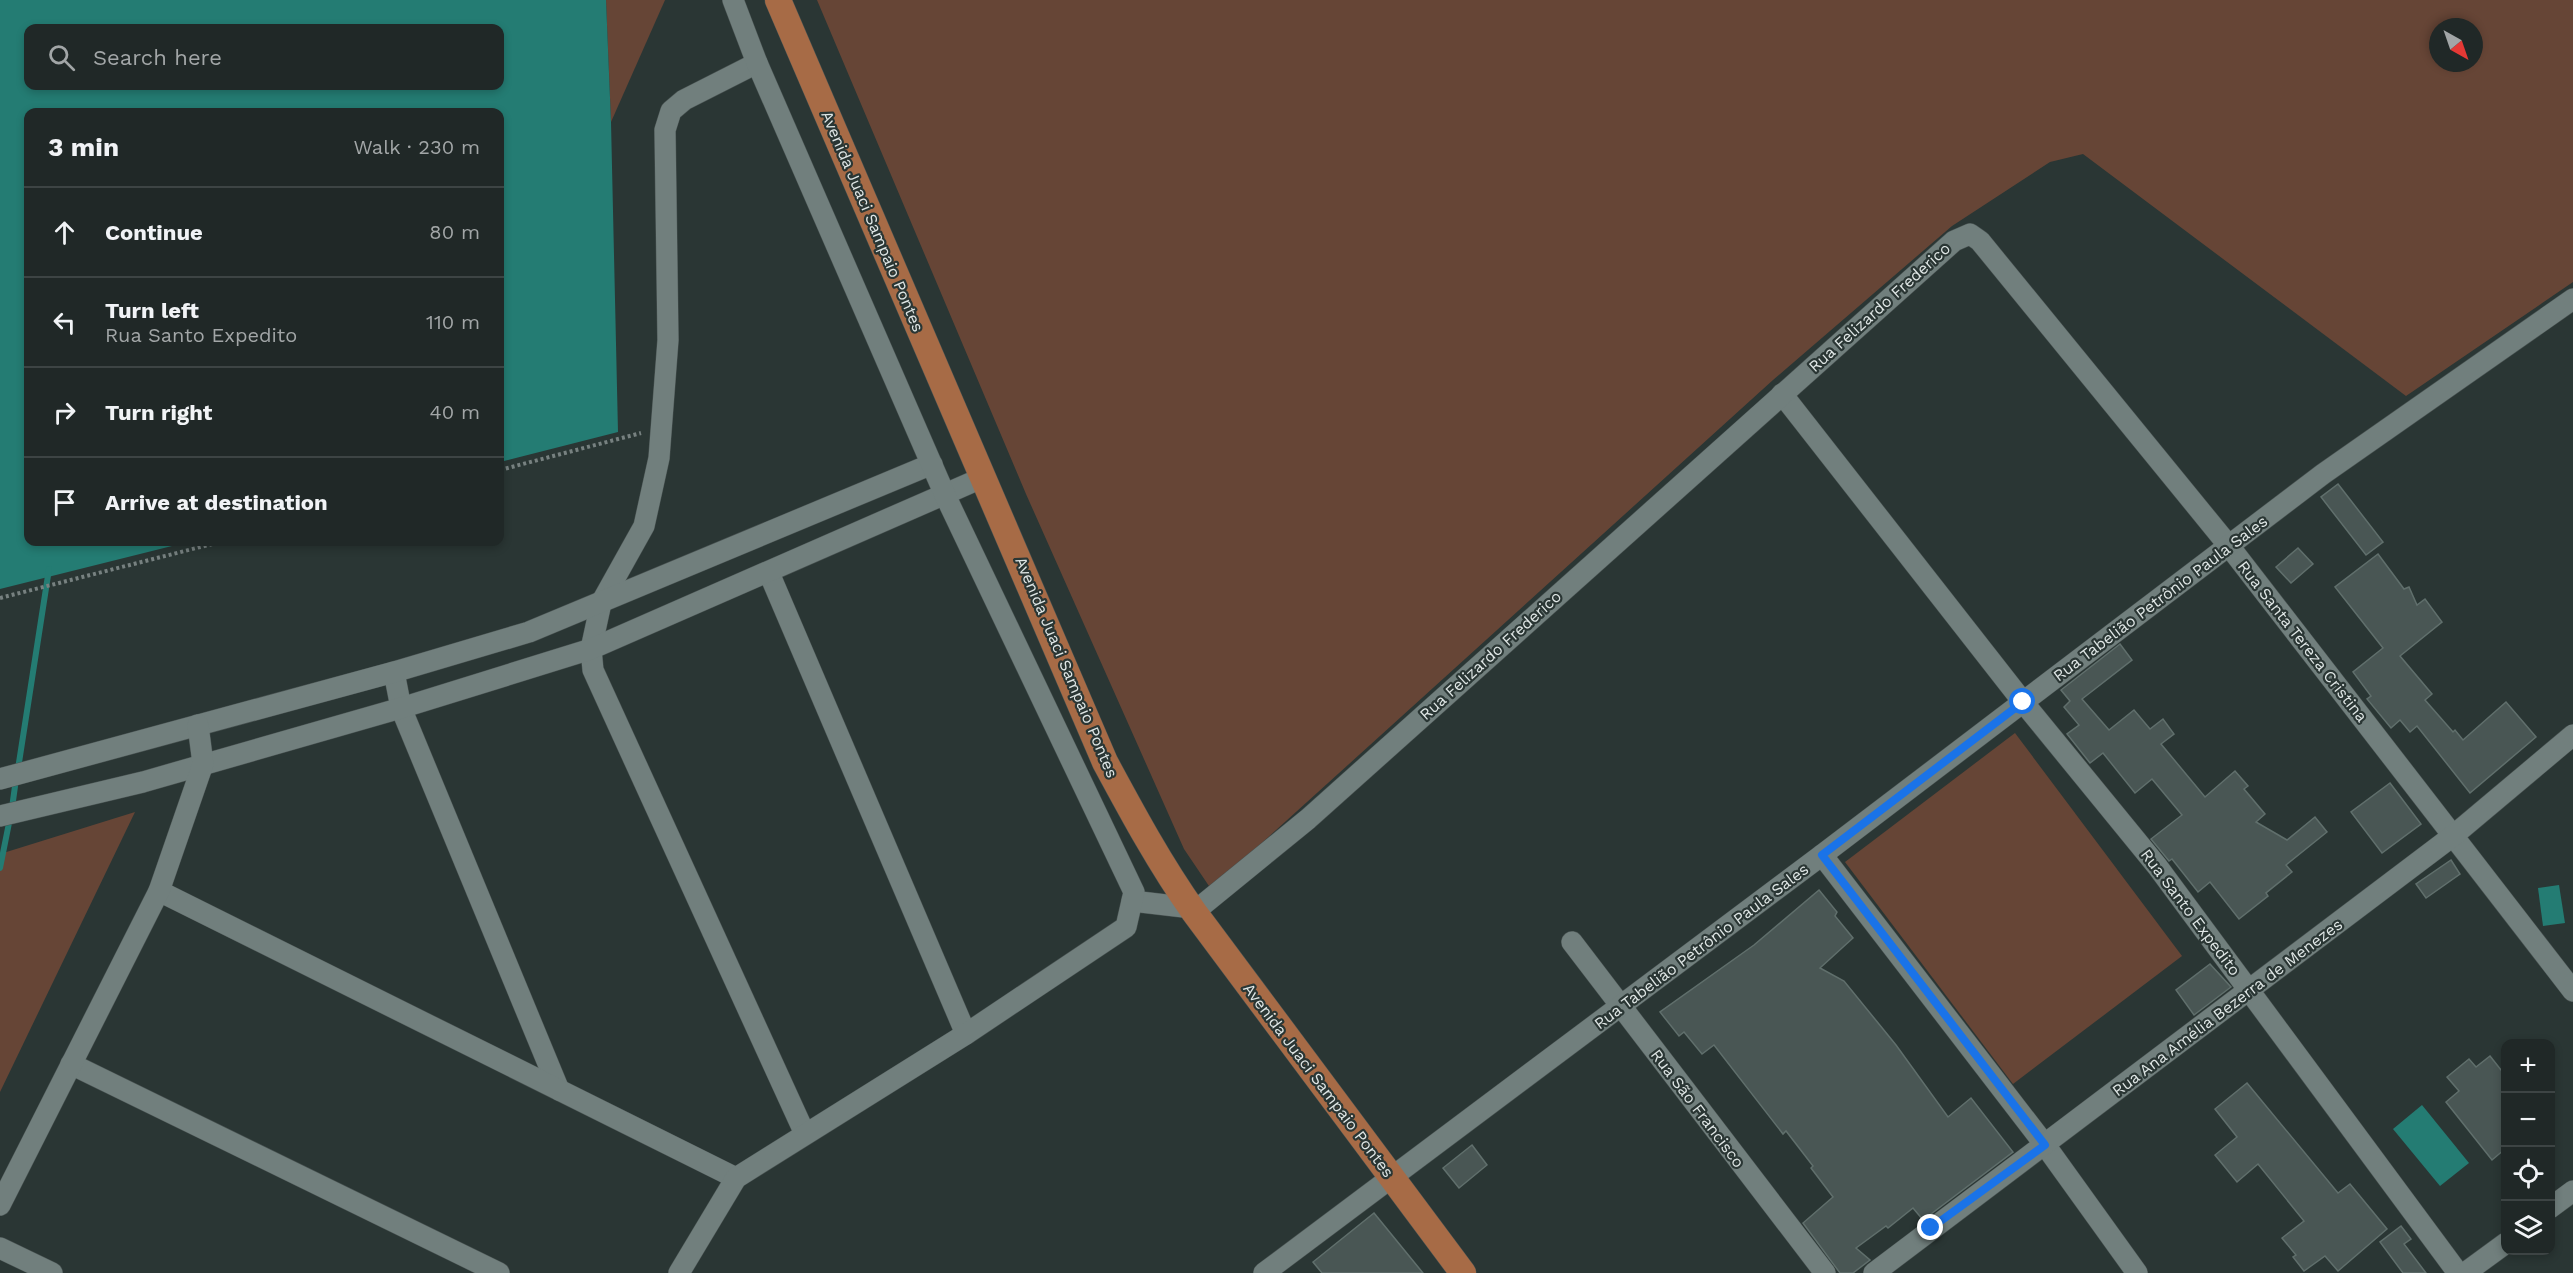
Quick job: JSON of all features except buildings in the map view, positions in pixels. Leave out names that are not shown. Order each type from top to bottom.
[{"type":"main road","name":"Avenida Juaci Sampaio Pontes","points":[[778,0],[1105,762],[1163,867],[1193,910],[1463,1273]]},
{"type":"street","points":[[679,1273],[736,1178],[966,1034],[1126,927],[1134,892],[945,495],[758,63],[733,0]]},
{"type":"street","points":[[758,63],[684,100],[671,111],[666,130],[668,340],[659,459],[644,526],[601,603],[591,649],[593,670],[805,1134]]},
{"type":"street","name":"Rua Felizardo Frederico","points":[[1193,910],[1308,819],[1954,240],[1970,234],[1980,242]]},
{"type":"street","name":"Rua Santa Tereza Cristina","points":[[1980,242],[2229,546],[2573,991]]},
{"type":"street","name":"Rua Tabelião Petrônio Paula Sales","points":[[1264,1273],[1822,855],[2323,474],[2573,299]]},
{"type":"street","points":[[1782,394],[2023,702]]},
{"type":"street","points":[[0,779],[394,672],[529,632],[932,464]]},
{"type":"street","points":[[0,816],[143,782],[401,708],[591,649],[984,477]]},
{"type":"street","points":[[769,573],[966,1034]]},
{"type":"street","points":[[394,672],[401,708],[558,1090]]},
{"type":"street","name":"Rua Santo Expedito","points":[[2023,702],[2157,866],[2458,1273]]},
{"type":"street","points":[[0,1205],[159,891],[202,764],[198,725]]},
{"type":"street","name":"Rua Ana Amélia Bezerra de Menezes","points":[[1874,1273],[2454,836],[2573,735]]},
{"type":"street","points":[[1822,855],[2045,1145],[2137,1273]]},
{"type":"street","points":[[159,891],[736,1178]]},
{"type":"street","points":[[1132,901],[1193,910]]},
{"type":"street","name":"Rua São Francisco","points":[[1572,942],[1825,1273]]},
{"type":"street","points":[[71,1064],[499,1273]]},
{"type":"street","points":[[2555,1205],[2573,1191]]},
{"type":"street","points":[[2465,1273],[2501,1245]]},
{"type":"street","points":[[0,1248],[52,1273]]},
{"type":"path","points":[[504,469],[662,427]]},
{"type":"path","points":[[0,598],[204,546]]},
{"type":"shaded area","points":[[606,0],[665,0],[611,122]]},
{"type":"shaded area","points":[[817,0],[2573,0],[2573,282],[2406,396],[2083,154],[2050,162],[1952,226],[1773,380],[1211,889],[1184,849],[1026,494]]},
{"type":"shaded area","points":[[2015,733],[2182,956],[2013,1084],[1845,862]]},
{"type":"shaded area","points":[[135,812],[0,1092],[0,854]]},
{"type":"water","points":[[0,0],[606,0],[618,432],[504,461],[504,108],[24,108],[24,546],[172,546],[0,589]]},
{"type":"water","points":[[2559,885],[2565,923],[2543,926],[2538,888]]},
{"type":"water","points":[[2422,1105],[2469,1163],[2440,1186],[2393,1129]]},
{"type":"waterway","points":[[18,769],[49,569]]},
{"type":"waterway","points":[[12,808],[16,779]]},
{"type":"waterway","points":[[0,868],[10,818]]},
{"type":"route","points":[[1931,1228],[2045,1145],[1822,855],[2023,702]]}]
